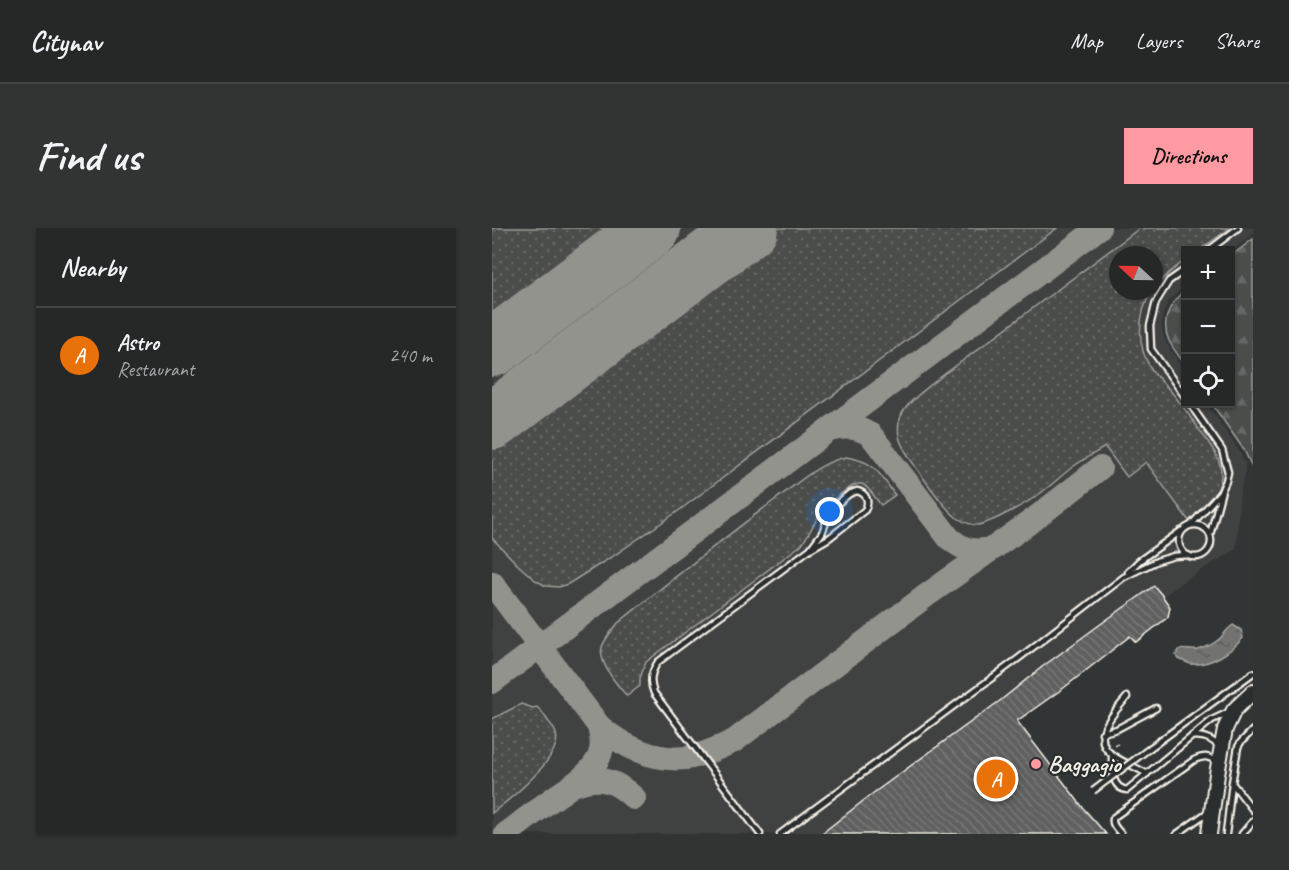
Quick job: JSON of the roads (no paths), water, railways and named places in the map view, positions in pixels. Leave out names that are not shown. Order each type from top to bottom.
[{"type":"main road","points":[[1208,830],[1225,729],[1234,710],[1253,692]]},
{"type":"lane","points":[[1214,246],[1238,228]]},
{"type":"lane","points":[[1181,271],[1169,281],[1156,302],[1150,326],[1151,349],[1181,392]]},
{"type":"lane","points":[[1124,577],[1157,561],[1174,556],[1197,556],[1206,552],[1210,544],[1210,535],[1228,472],[1222,450],[1193,408]]},
{"type":"lane","points":[[780,834],[1019,657],[1124,577],[1139,561],[1191,525],[1222,490]]},
{"type":"lane","points":[[760,834],[654,693],[651,678],[658,662],[863,512],[868,503],[863,494],[853,492],[834,506],[829,512],[822,533],[810,549]]},
{"type":"lane","points":[[1191,525],[1200,525],[1210,535]]},
{"type":"lane","points":[[1183,530],[1179,537],[1180,546],[1188,555]]},
{"type":"lane","points":[[1093,791],[1253,673]]},
{"type":"lane","points":[[1127,697],[1107,721],[1102,733],[1104,745],[1112,755],[1147,774]]},
{"type":"lane","points":[[1102,733],[1117,729],[1156,708]]},
{"type":"lane","points":[[1112,755],[1114,781],[1121,789],[1127,790],[1212,720],[1234,710]]},
{"type":"lane","points":[[1226,834],[1238,747],[1253,730]]},
{"type":"lane","points":[[1192,736],[1202,736],[1216,744],[1221,750]]},
{"type":"lane","points":[[1121,834],[1113,823],[1114,817],[1177,772],[1206,756],[1218,765]]},
{"type":"lane","points":[[1232,783],[1253,810]]},
{"type":"lane","points":[[1177,834],[1213,808]]},
{"type":"lane","points":[[1242,834],[1253,821]]},
{"type":"water","points":[[1233,625],[1241,630],[1243,638],[1220,657],[1198,664],[1191,664],[1177,658],[1178,650],[1198,650],[1208,646],[1218,640]]},
{"type":"place","name":"Baggagio","points":[[1036,764]]},
{"type":"place","name":"Astro","points":[[996,779]]}]
